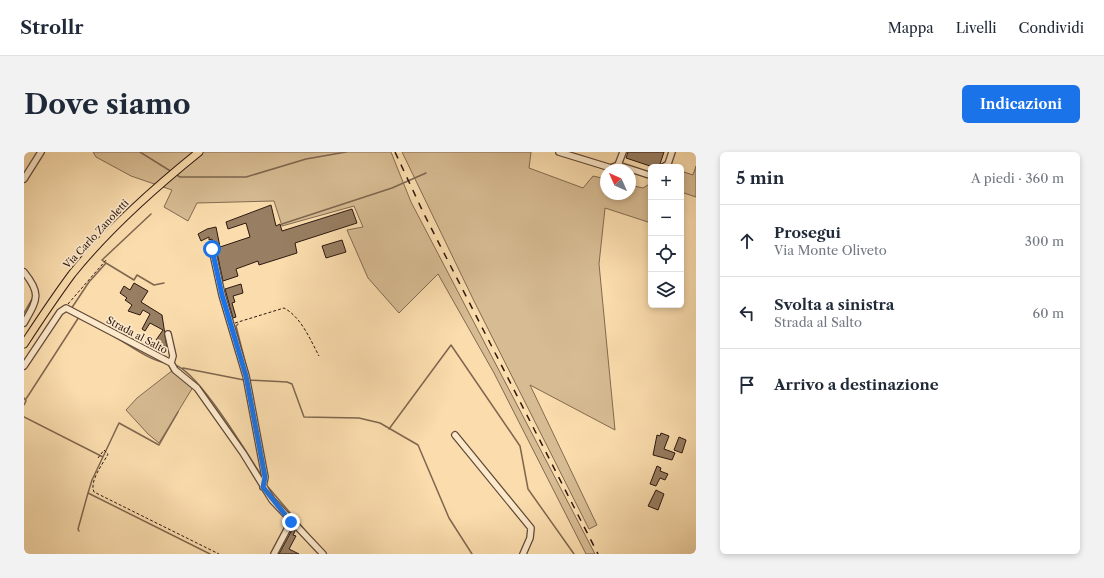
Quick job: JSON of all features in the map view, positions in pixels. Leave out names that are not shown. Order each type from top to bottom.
[{"type":"main road","name":"Via Carlo Zanoletti","points":[[24,344],[72,274],[131,210],[199,152]]},
{"type":"street","points":[[24,179],[41,152]]},
{"type":"street","points":[[559,152],[600,165]]},
{"type":"street","points":[[618,164],[623,152]]},
{"type":"street","points":[[668,164],[672,152]]},
{"type":"street","points":[[636,171],[648,175]]},
{"type":"street","points":[[212,249],[222,295],[247,380],[265,477],[263,487]]},
{"type":"street","points":[[24,272],[35,287],[36,294],[34,306],[24,323]]},
{"type":"street","points":[[24,366],[60,312],[69,309]]},
{"type":"street","name":"Strada al Salto","points":[[69,309],[171,364],[197,388],[243,453],[263,487],[291,522],[323,554]]},
{"type":"street","points":[[168,334],[173,356],[171,364]]},
{"type":"street","points":[[454,436],[531,528],[530,538],[523,554]]},
{"type":"street","points":[[274,554],[291,522]]},
{"type":"path","points":[[69,309],[73,296],[106,260]]},
{"type":"path","points":[[231,324],[284,308],[290,311],[303,327],[318,356]]},
{"type":"path","points":[[98,458],[104,450],[107,451],[108,454],[94,481],[94,492],[219,554]]},
{"type":"shaded area","points":[[93,152],[391,152],[411,202],[595,554],[586,554],[494,373],[438,274],[399,313],[368,278],[347,230],[363,227],[354,206],[282,226],[274,201],[197,203],[188,221],[164,207],[172,190],[131,176],[96,157]]},
{"type":"shaded area","points":[[402,152],[531,152],[529,168],[583,188],[593,176],[600,178],[600,200],[636,200],[636,186],[643,188],[648,185],[648,222],[605,208],[599,264],[615,430],[530,385],[597,525],[589,529],[474,301]]},
{"type":"shaded area","points":[[696,166],[696,197],[684,193],[684,172],[693,175]]},
{"type":"shaded area","points":[[173,370],[193,387],[159,443],[148,434],[126,410],[137,398]]},
{"type":"building","points":[[628,152],[664,152],[660,164],[648,164],[648,165],[626,158]]},
{"type":"building","points":[[271,205],[276,226],[280,224],[282,231],[352,209],[357,223],[295,243],[297,253],[259,265],[258,261],[236,269],[238,276],[223,281],[216,248],[213,245],[212,239],[209,240],[209,237],[201,241],[198,234],[207,229],[216,227],[220,247],[250,237],[246,223],[228,229],[226,222]]},
{"type":"building","points":[[342,240],[346,252],[326,258],[322,246]]},
{"type":"building","points":[[134,283],[148,291],[141,302],[162,315],[167,348],[156,340],[163,330],[150,323],[145,331],[142,329],[150,314],[143,310],[140,315],[128,311],[132,305],[125,300],[127,298],[120,293],[124,286],[130,290]]},
{"type":"building","points":[[241,284],[243,293],[233,296],[235,302],[232,303],[236,317],[233,318],[225,289]]},
{"type":"building","points":[[661,433],[669,436],[664,449],[675,453],[672,460],[653,455],[657,435],[660,436]]},
{"type":"building","points":[[679,437],[686,440],[682,453],[674,450]]},
{"type":"building","points":[[657,466],[661,468],[660,471],[668,474],[665,480],[660,478],[656,486],[650,484]]},
{"type":"building","points":[[656,490],[664,494],[658,510],[648,506]]},
{"type":"building","points":[[293,528],[295,531],[293,535],[296,536],[289,549],[299,554],[279,554]]},
{"type":"waterway","points":[[140,152],[172,172]]},
{"type":"waterway","points":[[175,174],[180,177],[246,177],[306,159],[346,152]]},
{"type":"waterway","points":[[282,224],[392,188],[426,173]]},
{"type":"waterway","points":[[71,309],[89,282],[106,263],[102,260],[151,214]]},
{"type":"waterway","points":[[106,263],[134,280],[137,275],[154,285],[164,283]]},
{"type":"waterway","points":[[27,281],[33,292]]},
{"type":"waterway","points":[[24,313],[32,299]]},
{"type":"waterway","points":[[26,399],[79,317]]},
{"type":"waterway","points":[[238,324],[236,326],[250,381]]},
{"type":"waterway","points":[[110,334],[145,355],[166,363]]},
{"type":"waterway","points":[[389,429],[451,345],[520,446],[528,489],[574,554]]},
{"type":"waterway","points":[[174,365],[184,370],[196,381],[208,396],[222,414],[263,478]]},
{"type":"waterway","points":[[183,368],[244,380]]},
{"type":"waterway","points":[[248,380],[287,382],[292,384],[304,417],[359,418],[380,423],[418,445],[449,518],[472,554]]},
{"type":"waterway","points":[[24,398],[26,401],[24,405]]},
{"type":"waterway","points":[[178,412],[159,445],[119,423],[92,480],[88,493],[210,554]]},
{"type":"waterway","points":[[24,417],[103,457]]},
{"type":"waterway","points":[[268,487],[316,543]]},
{"type":"waterway","points":[[79,531],[78,529],[88,493]]},
{"type":"railway","points":[[395,152],[424,214],[598,554]]},
{"type":"route","points":[[212,249],[222,295],[247,378],[265,477],[263,487],[291,522]]}]
